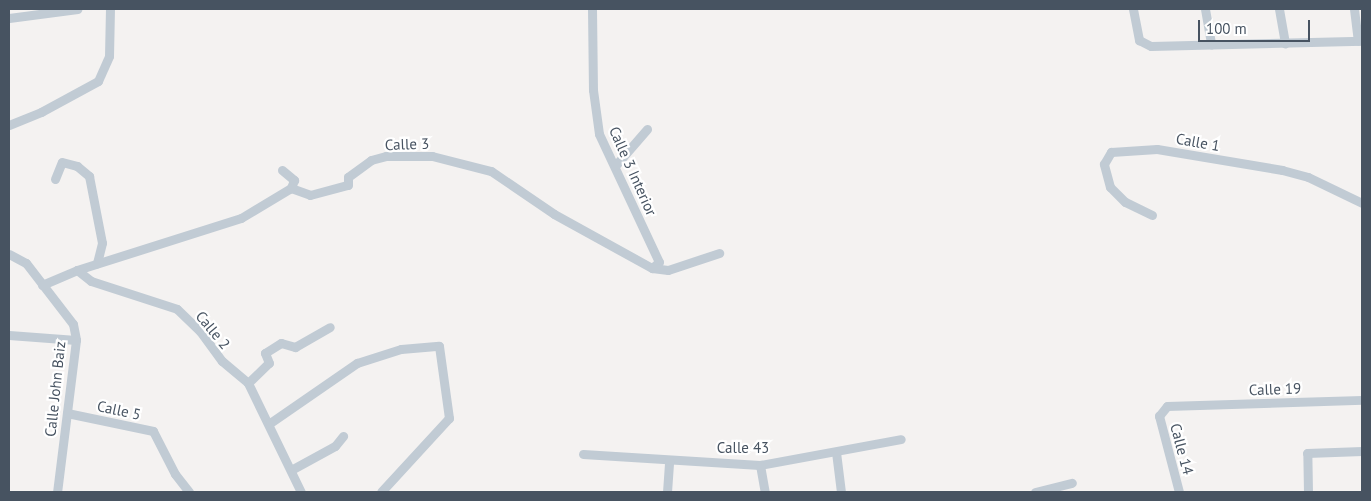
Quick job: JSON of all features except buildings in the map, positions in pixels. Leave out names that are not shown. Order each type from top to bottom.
[{"type":"street","points":[[9,18],[76,9]]},
{"type":"street","points":[[9,125],[41,112],[98,81],[109,56],[110,9]]},
{"type":"street","name":"Calle 3 Interior","points":[[592,9],[593,90],[600,134],[659,262],[652,268]]},
{"type":"street","points":[[1133,9],[1139,40],[1151,46],[1360,41],[1354,9]]},
{"type":"street","points":[[1205,9],[1211,44]]},
{"type":"street","points":[[1279,9],[1285,43]]},
{"type":"street","points":[[614,166],[647,129]]},
{"type":"street","name":"Calle 1","points":[[1152,215],[1125,202],[1110,187],[1104,164],[1111,152],[1157,149],[1282,170],[1308,177],[1362,203]]},
{"type":"street","name":"Calle 3","points":[[291,188],[310,196],[330,192],[348,185],[348,177],[371,160],[386,156],[432,156],[491,171],[561,218],[652,268]]},
{"type":"street","points":[[55,179],[62,162],[77,166],[89,176],[102,243],[97,263]]},
{"type":"street","points":[[42,285],[97,263],[241,218],[291,188],[294,180],[282,170]]},
{"type":"street","points":[[652,268],[668,270],[718,253]]},
{"type":"street","name":"Calle John Baiz","points":[[9,254],[26,263],[73,324],[76,340],[57,492]]},
{"type":"street","name":"Calle 2","points":[[77,270],[90,281],[177,309],[200,331],[222,361],[248,383],[270,423],[301,492]]},
{"type":"street","points":[[248,383],[269,363],[265,352],[281,342],[295,347],[330,327]]},
{"type":"street","points":[[9,335],[76,340]]},
{"type":"street","points":[[270,423],[357,362],[401,350],[439,346],[450,418],[381,492]]},
{"type":"street","name":"Calle 19","points":[[1188,405],[1362,400]]},
{"type":"street","name":"Calle 14","points":[[1179,492],[1159,416],[1167,406],[1188,405]]},
{"type":"street","name":"Calle 5","points":[[68,413],[153,431],[175,474],[189,492]]},
{"type":"street","points":[[291,470],[335,446],[344,436]]},
{"type":"street","name":"Calle 43","points":[[583,454],[760,465],[901,440]]},
{"type":"street","points":[[1308,492],[1306,453],[1362,451]]},
{"type":"street","points":[[836,452],[841,492]]},
{"type":"street","points":[[667,492],[669,460]]},
{"type":"street","points":[[760,465],[764,492]]},
{"type":"street","points":[[1039,492],[1072,482]]}]
